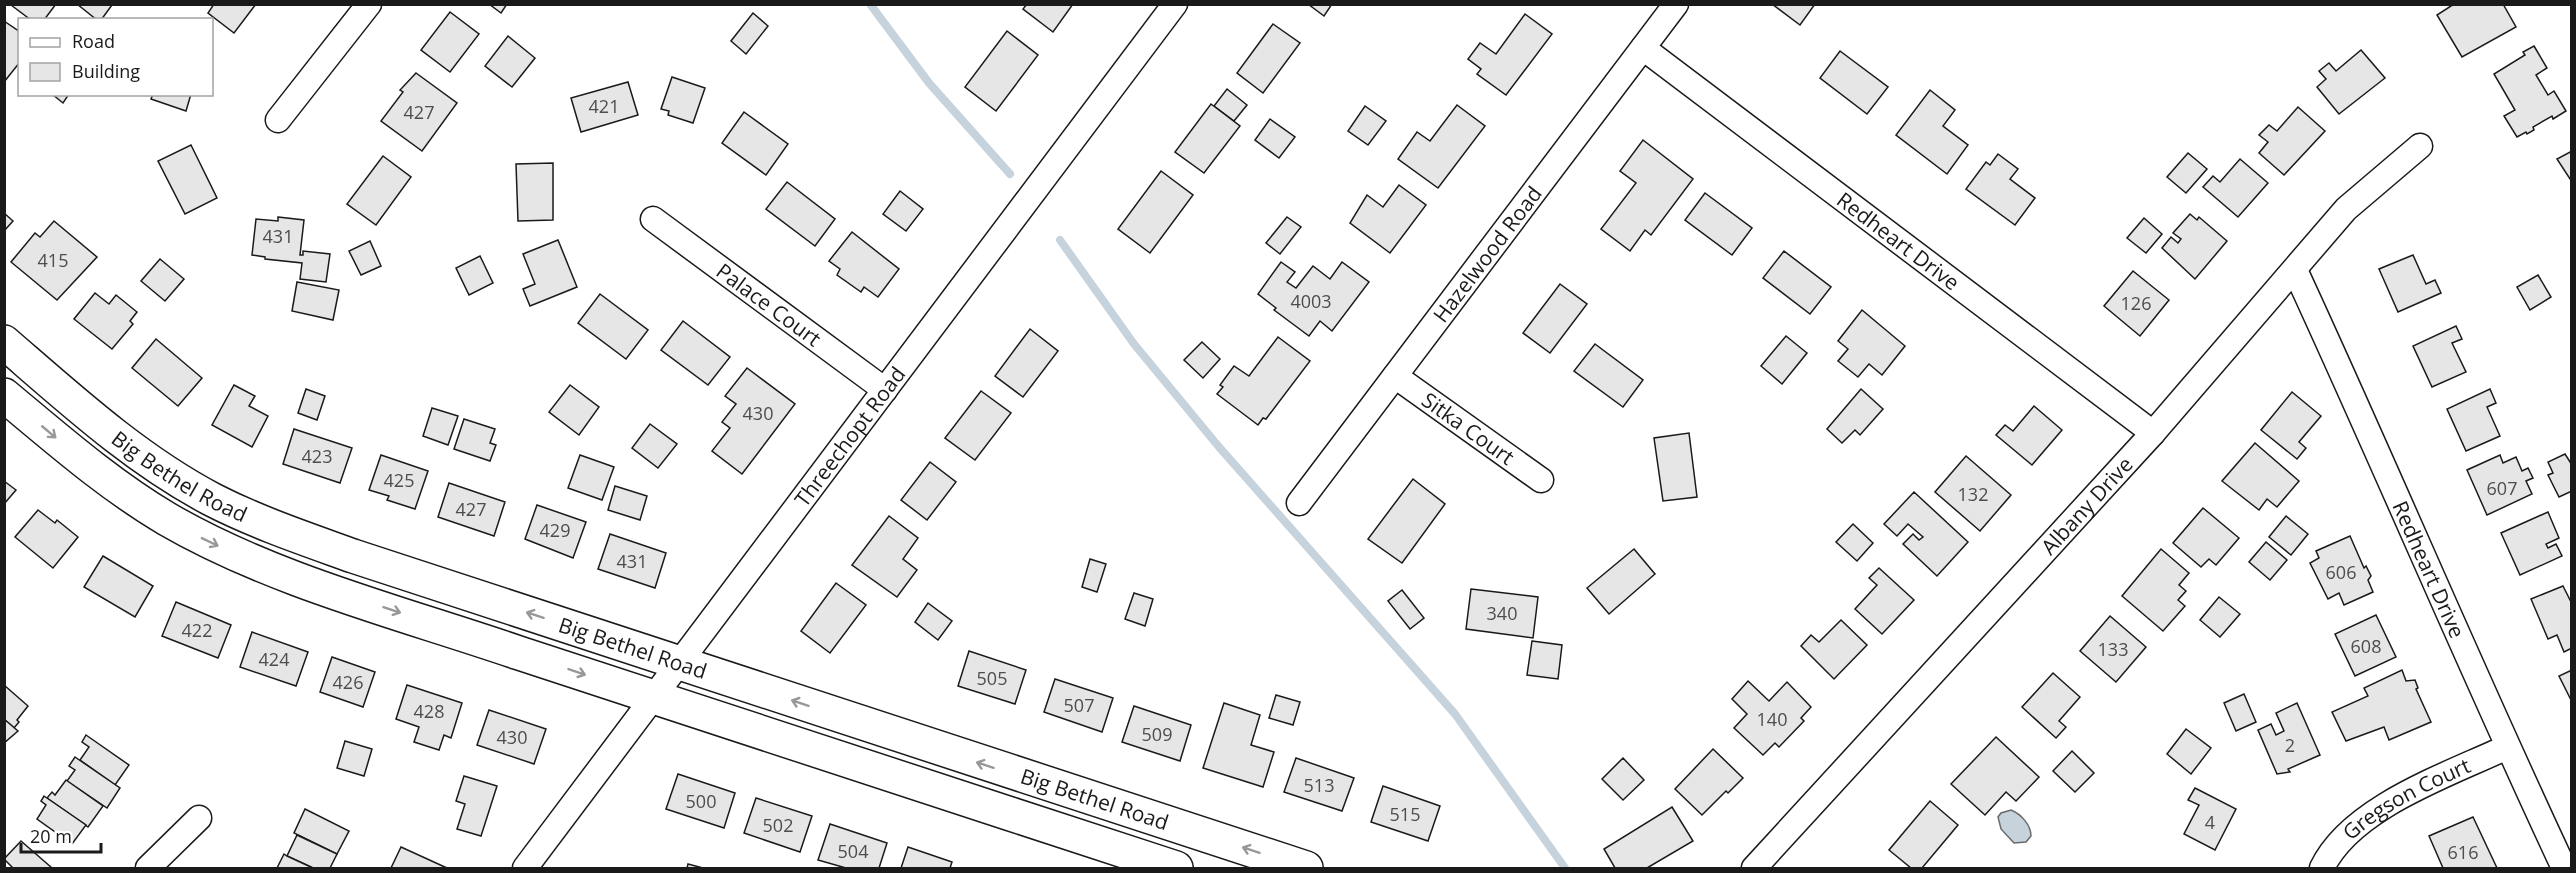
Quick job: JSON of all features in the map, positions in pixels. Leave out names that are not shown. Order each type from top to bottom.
[{"type":"main road","name":"Big Bethel Road","points":[[4,342],[134,450],[202,494],[253,519],[353,556],[908,740],[1306,868]]},
{"type":"main road","name":"Big Bethel Road","points":[[4,395],[72,452],[138,502],[233,553],[282,573],[654,698],[1176,868]]},
{"type":"street","points":[[278,120],[369,4]]},
{"type":"street","name":"Threechopt Road","points":[[525,868],[1175,4]]},
{"type":"street","name":"Hazelwood Road","points":[[1299,503],[1676,4]]},
{"type":"street","name":"Redheart Drive","points":[[1643,48],[2153,433]]},
{"type":"street","name":"Albany Drive","points":[[1754,868],[2153,433],[2346,209],[2420,146]]},
{"type":"street","name":"Palace Court","points":[[653,219],[885,390]]},
{"type":"street","name":"Redheart Drive","points":[[2295,270],[2350,389],[2507,747],[2564,868]]},
{"type":"street","name":"Sitka Court","points":[[1395,376],[1541,480]]},
{"type":"street","name":"Gregson Court","points":[[2322,868],[2337,842],[2365,818],[2399,798],[2507,747]]},
{"type":"street","points":[[148,868],[199,818]]},
{"type":"shaded area","points":[[2011,810],[2022,817],[2029,828],[2031,836],[2026,842],[2014,843],[2001,829],[1998,817],[2001,813]]},
{"type":"building","points":[[56,4],[46,18],[28,18],[11,5]]},
{"type":"building","points":[[77,4],[112,4],[102,18],[94,18]]},
{"type":"building","points":[[214,4],[256,4],[234,33],[208,13]]},
{"type":"building","points":[[489,4],[507,4],[501,13]]},
{"type":"building","points":[[1027,4],[1073,4],[1053,32],[1023,9]]},
{"type":"building","points":[[1308,4],[1332,4],[1324,16]]},
{"type":"building","points":[[1772,4],[1815,4],[1800,25]]},
{"type":"building","points":[[2454,4],[2503,4],[2516,27],[2462,57],[2437,15]]},
{"type":"building","points":[[450,12],[479,34],[450,72],[421,50]]},
{"type":"building","points":[[753,13],[768,26],[746,54],[731,41]]},
{"type":"building","points":[[1525,14],[1552,34],[1506,95],[1477,74],[1481,69],[1468,59],[1480,43],[1496,54]]},
{"type":"building","points":[[4,21],[18,31],[18,64],[4,82]]},
{"type":"building","points":[[1273,24],[1300,43],[1263,93],[1237,73]]},
{"type":"building","points":[[1007,31],[1038,55],[996,111],[965,87]]},
{"type":"building","points":[[508,36],[535,58],[512,87],[485,66]]},
{"type":"building","points":[[2534,46],[2547,68],[2536,75],[2548,95],[2554,91],[2566,111],[2553,119],[2552,116],[2533,127],[2534,130],[2517,137],[2504,116],[2515,110],[2494,74],[2525,55],[2523,52]]},
{"type":"building","points":[[2361,50],[2385,78],[2339,114],[2317,87],[2326,79],[2319,71],[2329,63],[2336,71]]},
{"type":"building","points":[[1840,51],[1888,87],[1867,114],[1820,78]]},
{"type":"building","points":[[416,73],[457,103],[422,151],[381,121],[403,92],[400,90]]},
{"type":"building","points":[[672,77],[705,88],[693,123],[668,115],[669,111],[661,109]]},
{"type":"building","points":[[628,82],[638,115],[581,132],[571,98]]},
{"type":"building","points":[[1227,89],[1247,105],[1234,121],[1214,106]]},
{"type":"building","points":[[1930,90],[1955,110],[1943,126],[1968,145],[1947,174],[1896,135]]},
{"type":"building","points":[[54,96],[68,96],[63,103]]},
{"type":"building","points":[[152,96],[190,96],[186,111],[151,99]]},
{"type":"building","points":[[1211,104],[1240,126],[1204,173],[1175,152]]},
{"type":"building","points":[[1457,105],[1485,126],[1438,188],[1398,159],[1417,132],[1430,141]]},
{"type":"building","points":[[1365,106],[1386,121],[1368,145],[1348,131]]},
{"type":"building","points":[[2298,107],[2325,131],[2284,175],[2259,153],[2268,142],[2259,135],[2269,125],[2277,131]]},
{"type":"building","points":[[744,112],[788,144],[766,175],[722,143]]},
{"type":"building","points":[[1270,119],[1295,137],[1279,158],[1255,140]]},
{"type":"building","points":[[1643,140],[1693,179],[1651,235],[1645,230],[1630,251],[1601,229],[1636,183],[1620,171]]},
{"type":"building","points":[[191,145],[217,198],[185,214],[158,161]]},
{"type":"building","points":[[2572,151],[2572,182],[2557,159]]},
{"type":"building","points":[[2188,153],[2207,169],[2186,193],[2167,177]]},
{"type":"building","points":[[1998,154],[2018,169],[2010,179],[2035,198],[2015,225],[1966,189],[1986,162],[1990,165]]},
{"type":"building","points":[[383,156],[411,177],[376,225],[347,204]]},
{"type":"building","points":[[2240,159],[2268,183],[2238,217],[2203,187],[2213,176],[2220,182]]},
{"type":"building","points":[[553,163],[553,220],[518,221],[516,164]]},
{"type":"building","points":[[1161,171],[1193,195],[1150,253],[1118,229]]},
{"type":"building","points":[[787,182],[835,219],[815,246],[766,209]]},
{"type":"building","points":[[1399,185],[1426,205],[1390,253],[1350,223],[1367,195],[1383,207]]},
{"type":"building","points":[[900,191],[923,209],[906,231],[883,214]]},
{"type":"building","points":[[1705,193],[1752,228],[1732,255],[1685,220]]},
{"type":"building","points":[[4,213],[13,221],[4,231]]},
{"type":"building","points":[[2190,214],[2197,220],[2199,217],[2227,241],[2195,279],[2162,248],[2171,237],[2178,243],[2181,239],[2173,233]]},
{"type":"building","points":[[278,217],[304,220],[300,255],[303,255],[303,251],[330,254],[326,282],[300,279],[302,263],[265,259],[265,257],[252,255],[256,219],[278,221]]},
{"type":"building","points":[[1287,217],[1301,227],[1280,254],[1266,243]]},
{"type":"building","points":[[2144,218],[2162,234],[2146,253],[2127,238]]},
{"type":"building","points":[[54,221],[97,257],[57,300],[11,262],[35,233],[40,237]]},
{"type":"building","points":[[852,232],[899,269],[878,297],[864,287],[861,292],[837,275],[840,269],[829,261]]},
{"type":"building","points":[[558,240],[577,287],[530,306],[523,289],[535,284],[523,254]]},
{"type":"building","points":[[370,241],[381,266],[361,275],[349,251]]},
{"type":"building","points":[[1784,251],[1831,287],[1810,314],[1763,278]]},
{"type":"building","points":[[2413,255],[2426,284],[2435,280],[2441,293],[2398,312],[2379,269]]},
{"type":"building","points":[[480,256],[493,283],[469,295],[456,268]]},
{"type":"building","points":[[160,259],[184,279],[165,301],[141,281]]},
{"type":"building","points":[[1281,262],[1295,272],[1287,282],[1296,288],[1313,266],[1330,279],[1342,262],[1369,282],[1332,331],[1320,321],[1309,336],[1274,310],[1276,308],[1258,294]]},
{"type":"building","points":[[2133,271],[2169,300],[2140,336],[2104,306]]},
{"type":"building","points":[[2538,275],[2551,297],[2530,310],[2517,287]]},
{"type":"building","points":[[297,282],[339,290],[333,320],[292,311]]},
{"type":"building","points":[[1560,284],[1587,304],[1550,353],[1523,333]]},
{"type":"building","points":[[95,293],[109,304],[116,295],[137,312],[130,321],[133,324],[112,349],[74,319]]},
{"type":"building","points":[[600,294],[648,330],[626,359],[578,323]]},
{"type":"building","points":[[1862,310],[1905,346],[1882,375],[1869,364],[1858,377],[1838,361],[1848,349],[1838,341]]},
{"type":"building","points":[[683,321],[730,357],[708,385],[661,350]]},
{"type":"building","points":[[2456,326],[2462,339],[2452,343],[2466,372],[2432,387],[2413,346]]},
{"type":"building","points":[[1030,329],[1058,351],[1023,397],[995,376]]},
{"type":"building","points":[[1786,336],[1807,353],[1782,384],[1761,366]]},
{"type":"building","points":[[1278,337],[1310,361],[1266,419],[1263,418],[1258,425],[1217,394],[1223,387],[1220,385],[1234,366],[1249,376]]},
{"type":"building","points":[[156,339],[202,378],[178,406],[132,368]]},
{"type":"building","points":[[1202,342],[1220,359],[1203,378],[1184,360]]},
{"type":"building","points":[[1595,344],[1643,380],[1623,407],[1574,371]]},
{"type":"building","points":[[747,368],[795,404],[742,474],[712,451],[730,428],[722,422],[736,404],[725,396]]},
{"type":"building","points":[[234,385],[255,396],[249,406],[268,416],[252,447],[212,425]]},
{"type":"building","points":[[570,385],[599,407],[579,435],[549,412]]},
{"type":"building","points":[[306,389],[325,396],[317,420],[298,413]]},
{"type":"building","points":[[1861,389],[1883,409],[1860,435],[1855,430],[1842,443],[1827,429]]},
{"type":"building","points":[[2490,389],[2496,403],[2487,407],[2500,436],[2466,451],[2447,409]]},
{"type":"building","points":[[981,391],[1011,413],[975,460],[945,438]]},
{"type":"building","points":[[2292,392],[2321,416],[2299,442],[2306,448],[2297,459],[2261,430]]},
{"type":"building","points":[[2034,406],[2062,430],[2032,465],[1996,435],[2005,425],[2013,431]]},
{"type":"building","points":[[432,408],[458,416],[448,445],[423,436]]},
{"type":"building","points":[[464,419],[495,429],[490,443],[496,445],[490,461],[454,449]]},
{"type":"building","points":[[650,424],[677,444],[658,468],[632,448]]},
{"type":"building","points":[[294,429],[352,448],[340,483],[283,464]]},
{"type":"building","points":[[1689,433],[1697,497],[1663,501],[1654,438]]},
{"type":"building","points":[[2255,443],[2299,481],[2277,507],[2267,499],[2259,510],[2222,481]]},
{"type":"building","points":[[2565,454],[2572,465],[2572,491],[2559,497],[2548,475],[2553,473],[2548,462]]},
{"type":"building","points":[[381,455],[428,471],[415,509],[387,500],[389,496],[369,490]]},
{"type":"building","points":[[580,455],[614,467],[602,500],[568,488]]},
{"type":"building","points":[[2500,455],[2503,463],[2516,457],[2522,471],[2528,468],[2533,478],[2526,481],[2532,494],[2487,515],[2467,470]]},
{"type":"building","points":[[1966,456],[2011,495],[1980,531],[1935,492]]},
{"type":"building","points":[[930,462],[956,482],[927,520],[901,500]]},
{"type":"building","points":[[1413,479],[1445,504],[1402,563],[1368,539]]},
{"type":"building","points":[[4,481],[16,490],[4,504]]},
{"type":"building","points":[[449,483],[505,502],[494,536],[438,517]]},
{"type":"building","points":[[615,486],[647,496],[640,520],[608,510]]},
{"type":"building","points":[[1914,492],[1968,542],[1937,576],[1903,544],[1913,534],[1919,540],[1923,537],[1908,524],[1897,536],[1884,524]]},
{"type":"building","points":[[537,505],[586,522],[573,558],[525,539]]},
{"type":"building","points":[[2203,508],[2239,538],[2216,565],[2209,559],[2201,567],[2173,543]]},
{"type":"building","points":[[38,510],[55,523],[57,520],[78,537],[53,568],[15,537]]},
{"type":"building","points":[[2548,512],[2559,538],[2546,544],[2548,548],[2556,544],[2562,556],[2520,575],[2501,533]]},
{"type":"building","points":[[889,516],[918,538],[903,559],[917,570],[897,597],[852,565]]},
{"type":"building","points":[[2286,516],[2308,534],[2291,555],[2269,537]]},
{"type":"building","points":[[1853,524],[1873,543],[1857,561],[1836,542]]},
{"type":"building","points":[[610,534],[666,553],[655,588],[598,569]]},
{"type":"building","points":[[2350,536],[2364,568],[2366,566],[2371,576],[2368,580],[2373,592],[2344,605],[2339,593],[2328,599],[2310,563],[2319,558],[2316,551]]},
{"type":"building","points":[[2266,542],[2287,560],[2270,580],[2249,562]]},
{"type":"building","points":[[1634,549],[1655,574],[1609,614],[1587,588]]},
{"type":"building","points":[[2161,549],[2189,573],[2179,585],[2186,591],[2178,600],[2185,606],[2163,631],[2122,596]]},
{"type":"building","points":[[103,556],[153,586],[135,617],[84,587]]},
{"type":"building","points":[[1090,559],[1106,564],[1097,592],[1082,587]]},
{"type":"building","points":[[1879,568],[1914,600],[1882,634],[1855,609],[1877,585],[1869,578]]},
{"type":"building","points":[[836,583],[866,605],[830,653],[801,631]]},
{"type":"building","points":[[2563,586],[2572,604],[2572,648],[2564,652],[2557,635],[2548,639],[2531,599]]},
{"type":"building","points":[[1471,589],[1538,597],[1533,638],[1466,629]]},
{"type":"building","points":[[1402,590],[1424,618],[1410,629],[1388,601]]},
{"type":"building","points":[[1134,593],[1153,599],[1145,626],[1125,619]]},
{"type":"building","points":[[2219,597],[2240,614],[2220,637],[2200,620]]},
{"type":"building","points":[[176,602],[231,625],[218,658],[162,636]]},
{"type":"building","points":[[928,603],[952,621],[938,640],[915,622]]},
{"type":"building","points":[[2376,615],[2396,657],[2355,676],[2335,634]]},
{"type":"building","points":[[2110,616],[2146,647],[2116,682],[2080,651]]},
{"type":"building","points":[[1841,620],[1867,645],[1834,679],[1801,646],[1811,635],[1819,642]]},
{"type":"building","points":[[252,632],[308,652],[296,686],[240,667]]},
{"type":"building","points":[[1532,641],[1562,645],[1558,679],[1527,675]]},
{"type":"building","points":[[969,651],[1026,670],[1015,704],[958,686]]},
{"type":"building","points":[[332,657],[375,672],[363,707],[320,692]]},
{"type":"building","points":[[2402,670],[2406,681],[2415,680],[2418,688],[2416,689],[2431,722],[2389,740],[2384,727],[2346,741],[2332,712],[2368,696],[2364,688]]},
{"type":"building","points":[[2572,670],[2572,702],[2559,676]]},
{"type":"building","points":[[2053,673],[2080,697],[2059,721],[2066,727],[2056,738],[2022,707]]},
{"type":"building","points":[[1055,679],[1113,698],[1102,732],[1044,712]]},
{"type":"building","points":[[1748,681],[1769,701],[1787,682],[1811,707],[1801,718],[1804,721],[1779,747],[1775,743],[1763,755],[1734,728],[1747,714],[1732,699]]},
{"type":"building","points":[[4,685],[28,706],[14,728],[4,719]]},
{"type":"building","points":[[407,685],[462,703],[451,738],[444,735],[439,750],[414,742],[419,727],[396,719]]},
{"type":"building","points":[[2244,694],[2256,722],[2236,731],[2224,703]]},
{"type":"building","points":[[1276,695],[1300,702],[1293,725],[1269,718]]},
{"type":"building","points":[[1224,703],[1260,715],[1251,745],[1274,752],[1263,787],[1203,768]]},
{"type":"building","points":[[2297,703],[2320,755],[2288,769],[2290,772],[2277,774],[2258,730],[2271,724],[2276,735],[2284,731],[2276,713]]},
{"type":"building","points":[[1134,706],[1191,725],[1180,761],[1122,742]]},
{"type":"building","points":[[489,710],[546,729],[534,764],[477,745]]},
{"type":"building","points":[[4,719],[18,731],[4,743]]},
{"type":"building","points":[[2186,729],[2211,748],[2191,774],[2167,754]]},
{"type":"building","points":[[86,735],[129,765],[115,785],[80,760],[89,747],[82,742]]},
{"type":"building","points":[[1996,737],[2039,777],[2016,801],[2006,792],[1985,815],[1951,784]]},
{"type":"building","points":[[345,741],[372,749],[364,776],[337,768]]},
{"type":"building","points":[[1713,749],[1743,778],[1702,815],[1675,789]]},
{"type":"building","points":[[2072,751],[2094,773],[2075,792],[2053,771]]},
{"type":"building","points":[[75,757],[120,788],[107,808],[67,781],[75,770],[69,766]]},
{"type":"building","points":[[1296,758],[1354,778],[1342,811],[1284,792]]},
{"type":"building","points":[[1623,758],[1644,780],[1623,800],[1602,779]]},
{"type":"building","points":[[678,774],[735,793],[724,828],[666,809]]},
{"type":"building","points":[[464,776],[497,786],[481,836],[457,829],[465,804],[456,801]]},
{"type":"building","points":[[66,780],[103,806],[88,827],[47,798],[52,792],[55,795]]},
{"type":"building","points":[[1383,786],[1440,806],[1428,841],[1371,822]]},
{"type":"building","points":[[2195,788],[2236,809],[2215,850],[2184,834],[2199,805],[2188,800]]},
{"type":"building","points":[[44,796],[86,825],[72,844],[37,819],[46,805],[41,801]]},
{"type":"building","points":[[756,798],[812,816],[800,852],[744,833]]},
{"type":"building","points":[[1930,801],[1958,825],[1922,868],[1911,868],[1889,850]]},
{"type":"building","points":[[1672,807],[1693,841],[1647,868],[1615,868],[1604,849]]},
{"type":"building","points":[[305,809],[349,831],[337,854],[294,833]]},
{"type":"building","points":[[2473,817],[2497,868],[2443,868],[2429,836]]},
{"type":"building","points":[[830,824],[887,843],[879,868],[846,868],[818,860]]},
{"type":"building","points":[[297,835],[337,854],[330,868],[313,868],[287,856]]},
{"type":"building","points":[[21,841],[52,868],[13,868],[4,859]]},
{"type":"building","points":[[401,847],[447,868],[391,868]]},
{"type":"building","points":[[908,847],[952,862],[950,868],[901,868]]},
{"type":"building","points":[[284,854],[287,856],[313,868],[277,868]]},
{"type":"building","points":[[688,864],[703,868],[687,868]]},
{"type":"waterway","points":[[870,4],[929,83],[1010,174]]},
{"type":"waterway","points":[[1060,240],[1134,344],[1219,447],[1455,714],[1565,868]]}]
